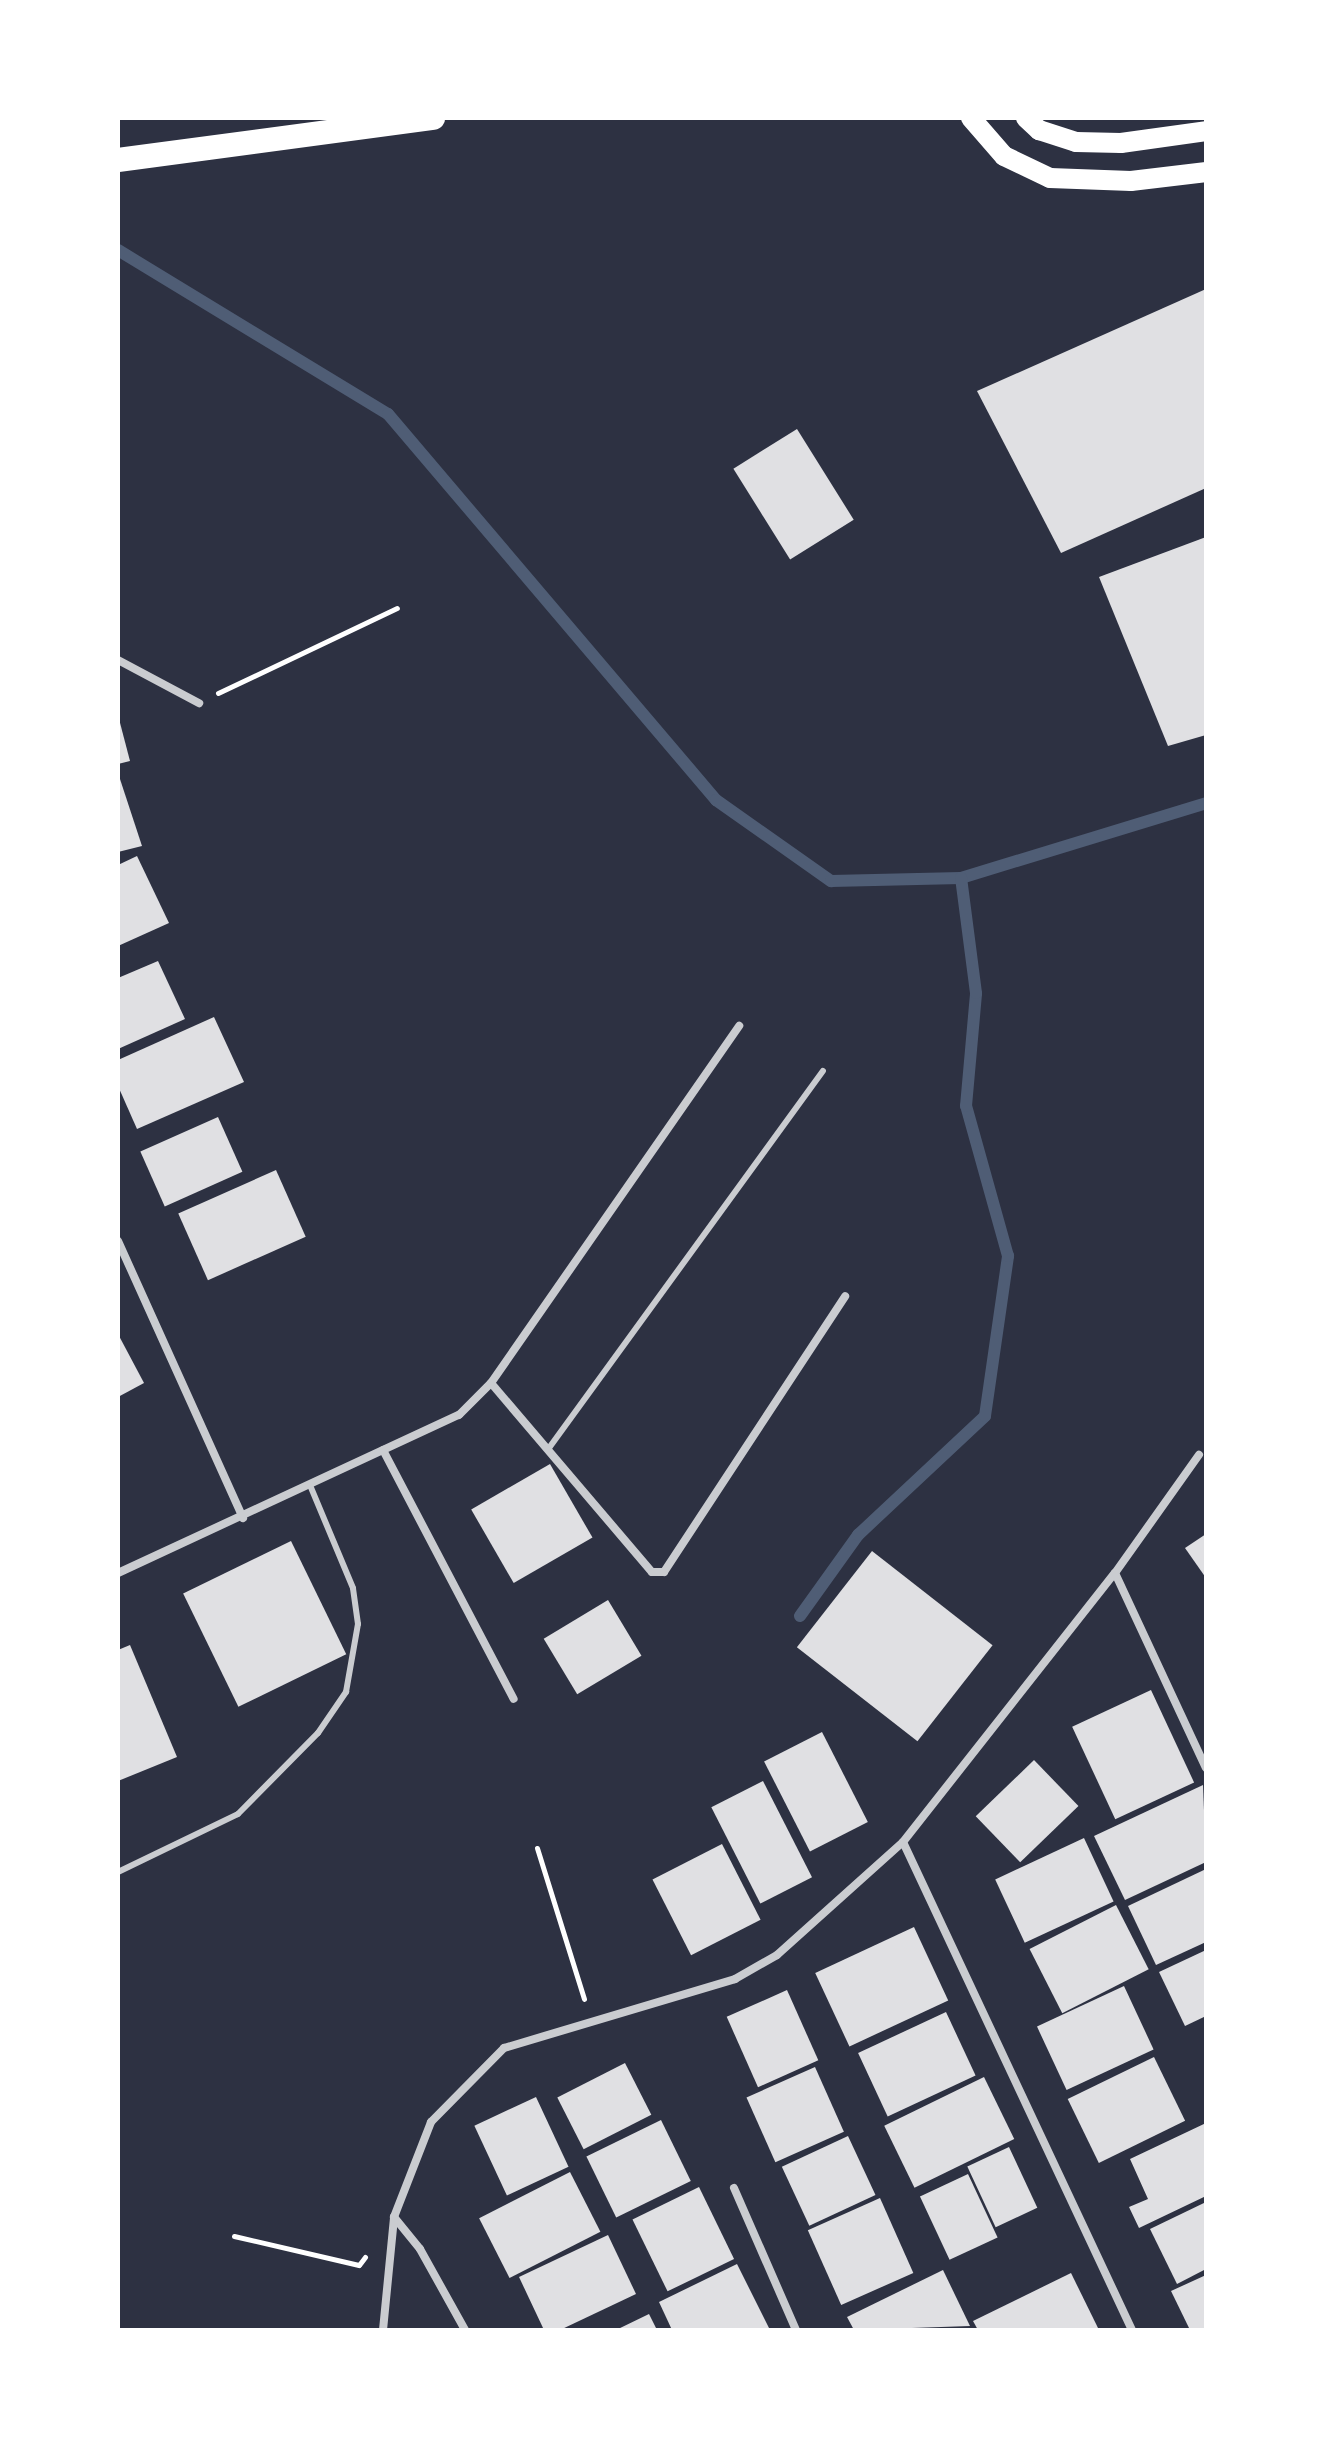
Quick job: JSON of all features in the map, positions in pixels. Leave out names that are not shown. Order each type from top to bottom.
[{"type":"highway","points":[[118,160],[433,118]]},
{"type":"main road","points":[[971,118],[1004,156],[1050,178],[1105,182],[1206,172]]},
{"type":"main road","points":[[1026,118],[1039,130],[1076,142],[1121,143],[1206,131]]},
{"type":"street","points":[[118,660],[199,703]]},
{"type":"street","points":[[118,1573],[243,1518],[459,1415],[491,1383],[739,1026]]},
{"type":"street","points":[[118,1241],[243,1518]]},
{"type":"street","points":[[491,1383],[652,1572],[664,1572],[845,1296]]},
{"type":"street","points":[[383,1450],[514,1699]]},
{"type":"street","points":[[383,2330],[394,2217],[431,2122],[504,2048],[735,1979],[777,1955],[903,1842],[1115,1573],[1199,1455]]},
{"type":"street","points":[[1115,1573],[1206,1768]]},
{"type":"street","points":[[903,1842],[1132,2330]]},
{"type":"street","points":[[734,2188],[796,2330]]},
{"type":"street","points":[[394,2217],[420,2249],[465,2330]]},
{"type":"lane","points":[[549,1448],[823,1071]]},
{"type":"lane","points":[[118,1872],[238,1814],[318,1733],[346,1692],[358,1624],[353,1588],[310,1485]]},
{"type":"path","points":[[199,703],[397,608]]},
{"type":"path","points":[[537,1848],[592,2023]]},
{"type":"path","points":[[234,2236],[359,2265],[394,2217]]},
{"type":"building","points":[[1206,289],[1206,488],[1061,553],[977,391]]},
{"type":"building","points":[[797,429],[854,520],[790,559],[733,469]]},
{"type":"building","points":[[1206,537],[1206,735],[1168,746],[1099,577]]},
{"type":"building","points":[[118,720],[130,761],[118,764]]},
{"type":"building","points":[[118,773],[142,846],[118,852]]},
{"type":"building","points":[[137,856],[169,923],[118,946],[118,865]]},
{"type":"building","points":[[158,961],[185,1019],[118,1049],[118,978]]},
{"type":"building","points":[[214,1017],[244,1082],[137,1129],[118,1086],[118,1060]]},
{"type":"building","points":[[218,1117],[242,1172],[165,1206],[140,1152]]},
{"type":"building","points":[[276,1170],[306,1237],[208,1280],[178,1214]]},
{"type":"building","points":[[118,1334],[144,1383],[118,1397]]},
{"type":"building","points":[[550,1464],[592,1538],[514,1583],[471,1510]]},
{"type":"building","points":[[1206,1534],[1206,1578],[1185,1548]]},
{"type":"building","points":[[291,1541],[346,1654],[238,1707],[183,1594]]},
{"type":"building","points":[[872,1551],[993,1645],[917,1741],[797,1647]]},
{"type":"building","points":[[608,1600],[641,1656],[577,1694],[544,1639]]},
{"type":"building","points":[[130,1645],[177,1757],[118,1781],[118,1650]]},
{"type":"building","points":[[1151,1690],[1194,1782],[1115,1819],[1072,1727]]},
{"type":"building","points":[[822,1732],[868,1822],[810,1852],[764,1762]]},
{"type":"building","points":[[1034,1760],[1078,1806],[1020,1862],[976,1816]]},
{"type":"building","points":[[763,1781],[812,1877],[760,1904],[711,1807]]},
{"type":"building","points":[[1203,1785],[1206,1862],[1125,1900],[1094,1836]]},
{"type":"building","points":[[1084,1838],[1114,1901],[1025,1943],[995,1879]]},
{"type":"building","points":[[722,1844],[761,1920],[691,1955],[653,1879]]},
{"type":"building","points":[[1206,1869],[1206,1942],[1156,1965],[1128,1906]]},
{"type":"building","points":[[1116,1905],[1149,1969],[1062,2013],[1030,1949]]},
{"type":"building","points":[[914,1927],[948,2000],[849,2046],[815,1973]]},
{"type":"building","points":[[1206,1950],[1206,2016],[1185,2026],[1159,1972]]},
{"type":"building","points":[[1124,1986],[1154,2049],[1067,2090],[1037,2027]]},
{"type":"building","points":[[787,1990],[818,2060],[758,2087],[727,2017]]},
{"type":"building","points":[[946,2012],[976,2075],[888,2116],[858,2053]]},
{"type":"building","points":[[1154,2057],[1185,2121],[1099,2163],[1068,2099]]},
{"type":"building","points":[[625,2063],[651,2115],[584,2149],[557,2098]]},
{"type":"building","points":[[815,2067],[844,2132],[775,2162],[746,2098]]},
{"type":"building","points":[[984,2077],[1014,2139],[914,2188],[884,2126]]},
{"type":"building","points":[[536,2097],[569,2167],[507,2196],[474,2126]]},
{"type":"building","points":[[661,2120],[691,2181],[616,2218],[586,2156]]},
{"type":"building","points":[[1206,2123],[1206,2196],[1139,2228],[1129,2207],[1148,2199],[1130,2159]]},
{"type":"building","points":[[848,2136],[875,2195],[809,2226],[782,2167]]},
{"type":"building","points":[[1009,2147],[1037,2208],[996,2227],[967,2166]]},
{"type":"building","points":[[570,2172],[600,2232],[510,2278],[479,2218]]},
{"type":"building","points":[[968,2174],[998,2237],[950,2260],[920,2196]]},
{"type":"building","points":[[699,2187],[734,2259],[668,2291],[632,2219]]},
{"type":"building","points":[[880,2198],[913,2273],[841,2305],[808,2230]]},
{"type":"building","points":[[1206,2202],[1206,2269],[1177,2284],[1150,2229]]},
{"type":"building","points":[[608,2235],[636,2294],[560,2330],[544,2330],[519,2277]]},
{"type":"building","points":[[737,2264],[770,2330],[672,2330],[659,2302]]},
{"type":"building","points":[[943,2270],[970,2326],[854,2330],[847,2317]]},
{"type":"building","points":[[1071,2273],[1099,2330],[978,2330],[973,2321]]},
{"type":"building","points":[[1206,2275],[1206,2330],[1190,2330],[1171,2291]]},
{"type":"building","points":[[649,2314],[657,2330],[616,2330]]},
{"type":"waterway","points":[[118,250],[388,414],[716,800],[831,881],[961,878],[1206,803]]},
{"type":"waterway","points":[[800,1616],[858,1535],[985,1416],[1008,1256],[966,1106],[976,993],[961,878]]}]
